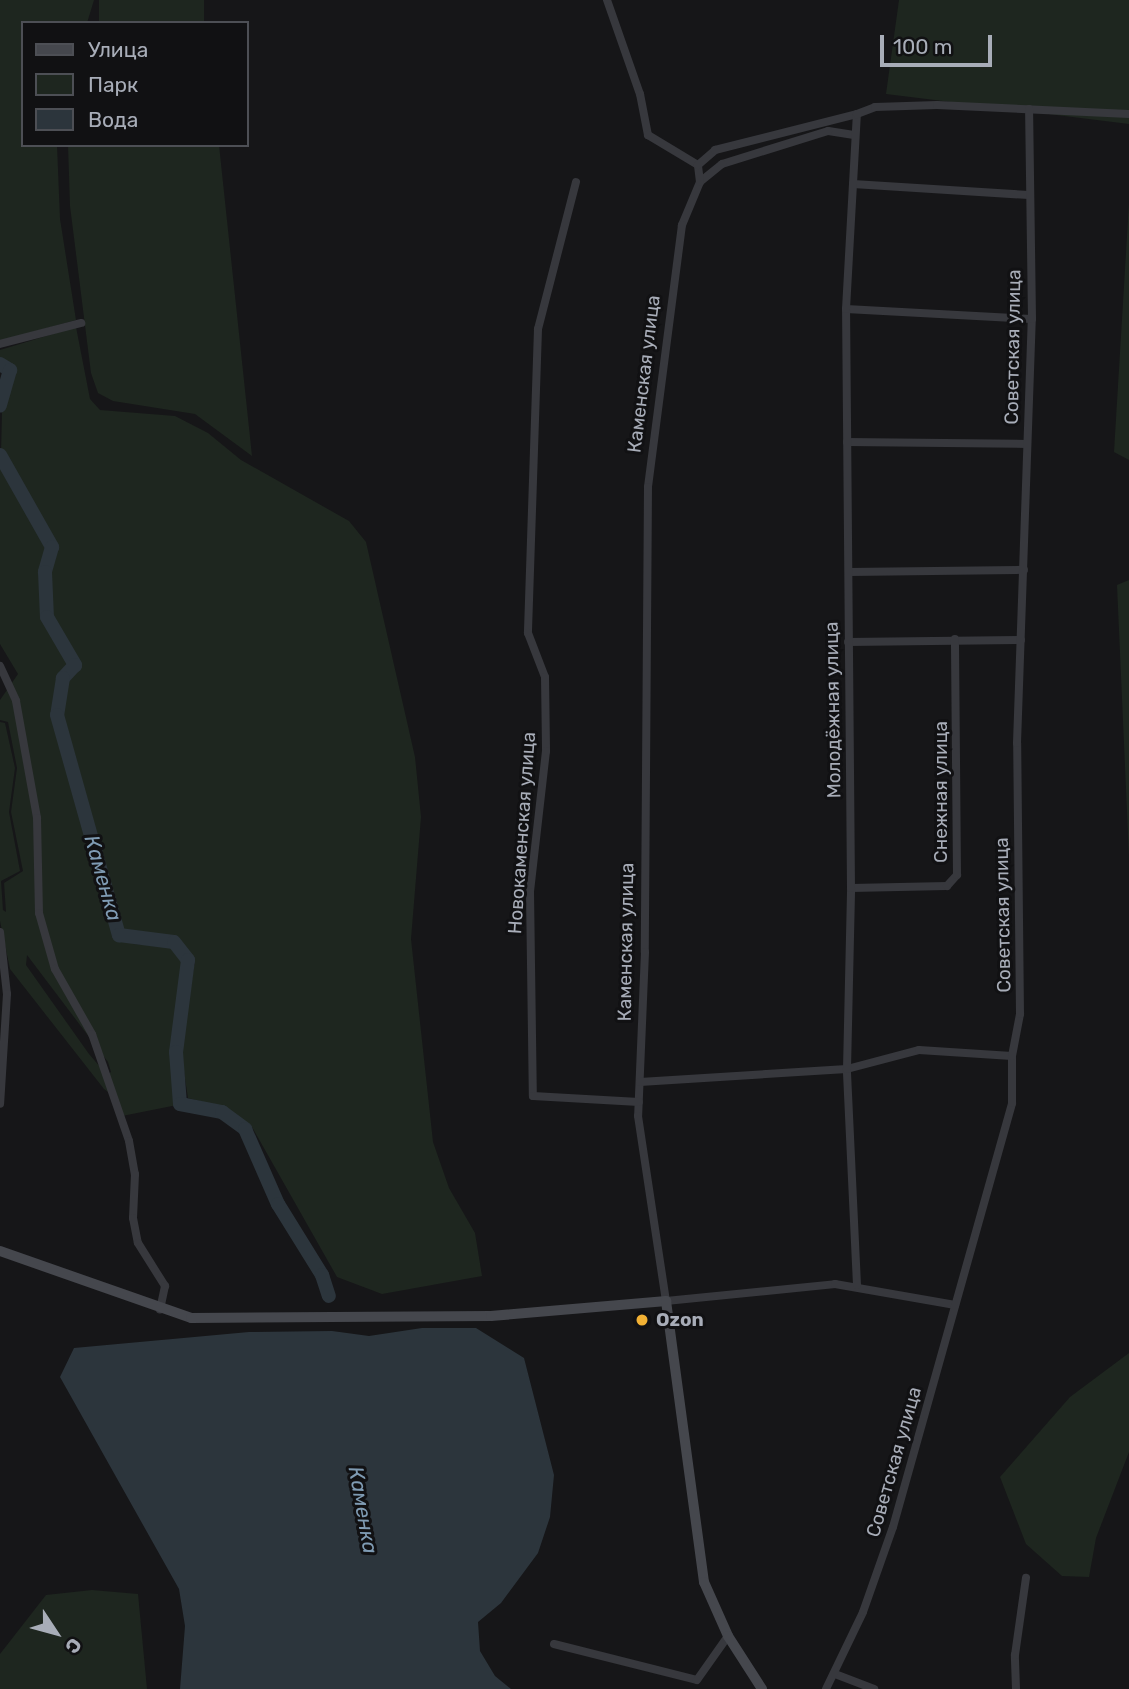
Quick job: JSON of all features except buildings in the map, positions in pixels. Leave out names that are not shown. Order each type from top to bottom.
[{"type":"street","points":[[607,0],[640,94],[648,135],[698,165]]},
{"type":"street","points":[[698,165],[715,150],[875,107],[937,105],[1129,114]]},
{"type":"street","name":"Советская улица","points":[[826,1689],[863,1612],[892,1528],[1012,1103],[1012,1056],[1020,1014],[1017,743],[1032,319],[1029,109]]},
{"type":"street","name":"Молодёжная улица","points":[[857,114],[846,309],[851,888],[847,1069],[857,1285]]},
{"type":"street","points":[[700,182],[722,164],[752,153],[828,131],[854,135]]},
{"type":"street","points":[[698,165],[700,182]]},
{"type":"street","name":"Новокаменская улица","points":[[576,182],[538,329],[528,633],[545,677],[546,751],[530,892],[534,1096],[639,1102]]},
{"type":"street","name":"Каменская улица","points":[[700,182],[682,225],[648,487],[639,1102],[700,1562],[728,1636],[762,1689]]},
{"type":"street","points":[[853,184],[1029,195]]},
{"type":"street","points":[[846,309],[1032,319]]},
{"type":"street","points":[[0,344],[81,323]]},
{"type":"street","points":[[847,442],[1027,444]]},
{"type":"street","points":[[849,572],[1024,570]]},
{"type":"street","name":"Снежная улица","points":[[851,888],[947,886],[957,875],[955,639]]},
{"type":"street","points":[[848,642],[1021,640]]},
{"type":"street","points":[[0,666],[16,701],[37,818],[39,913],[55,969],[92,1034],[129,1141],[135,1174],[133,1218],[138,1243],[165,1286],[160,1309]]},
{"type":"street","points":[[0,932],[7,994],[0,1104]]},
{"type":"street","points":[[639,1082],[847,1069],[919,1050],[1012,1056]]},
{"type":"street","points":[[0,1251],[160,1309],[191,1318],[232,1321],[491,1316],[666,1301],[778,1286],[857,1285],[955,1305]]},
{"type":"street","points":[[1016,1689],[1026,1578]]},
{"type":"street","points":[[554,1644],[697,1680],[728,1636]]},
{"type":"street","points":[[835,1674],[874,1689]]},
{"type":"green space","points":[[0,0],[94,0],[88,21],[21,21],[21,147],[57,147],[60,219],[76,320],[0,341]]},
{"type":"green space","points":[[99,0],[204,0],[204,21],[99,21]]},
{"type":"green space","points":[[899,0],[1129,0],[1129,124],[886,94]]},
{"type":"green space","points":[[68,147],[219,147],[252,456],[195,414],[113,401],[98,393],[91,373],[70,206]]},
{"type":"green space","points":[[1129,203],[1129,460],[1114,452]]},
{"type":"green space","points":[[76,327],[90,399],[100,410],[175,416],[208,433],[241,460],[349,521],[366,542],[415,757],[421,817],[411,939],[433,1142],[449,1188],[475,1233],[482,1276],[382,1294],[337,1277],[252,1127],[223,1107],[188,1098],[181,1052],[195,960],[176,937],[122,931],[61,715],[67,681],[80,664],[50,618],[47,573],[55,547],[1,453],[2,412],[13,370],[0,361],[0,350]]},
{"type":"green space","points":[[0,463],[48,547],[40,574],[43,617],[71,663],[60,677],[53,713],[116,936],[134,944],[171,947],[183,962],[172,1055],[177,1105],[122,1116],[118,1099],[104,1089],[10,969],[0,921],[0,722],[5,723],[15,768],[9,812],[20,871],[1,881],[3,910],[6,912],[4,883],[23,871],[11,812],[17,768],[8,722],[0,720],[0,700],[18,674],[0,644]],"holes":[[[27,955],[108,1062],[111,1072],[107,1075],[26,965]]]},
{"type":"green space","points":[[1129,580],[1129,857],[1117,585]]},
{"type":"green space","points":[[1129,1353],[1129,1452],[1096,1538],[1089,1577],[1062,1576],[1026,1544],[1000,1477],[1070,1397]]},
{"type":"green space","points":[[92,1590],[138,1594],[147,1689],[0,1689],[0,1654],[46,1595]]},
{"type":"water","points":[[422,1328],[476,1328],[524,1358],[554,1475],[550,1517],[538,1553],[501,1603],[478,1622],[480,1651],[495,1676],[511,1689],[180,1689],[185,1626],[179,1589],[60,1377],[74,1348],[249,1332],[332,1331],[369,1336]]},
{"type":"waterway","name":"Каменка","points":[[0,364],[10,370],[0,406]]},
{"type":"waterway","name":"Каменка","points":[[0,455],[52,547],[45,572],[47,617],[75,665],[63,678],[57,715],[119,935],[174,942],[188,960],[176,1052],[180,1104],[222,1112],[245,1129],[278,1204],[322,1275],[329,1296]]},
{"type":"place","name":"Ozon","points":[[642,1320]]}]
